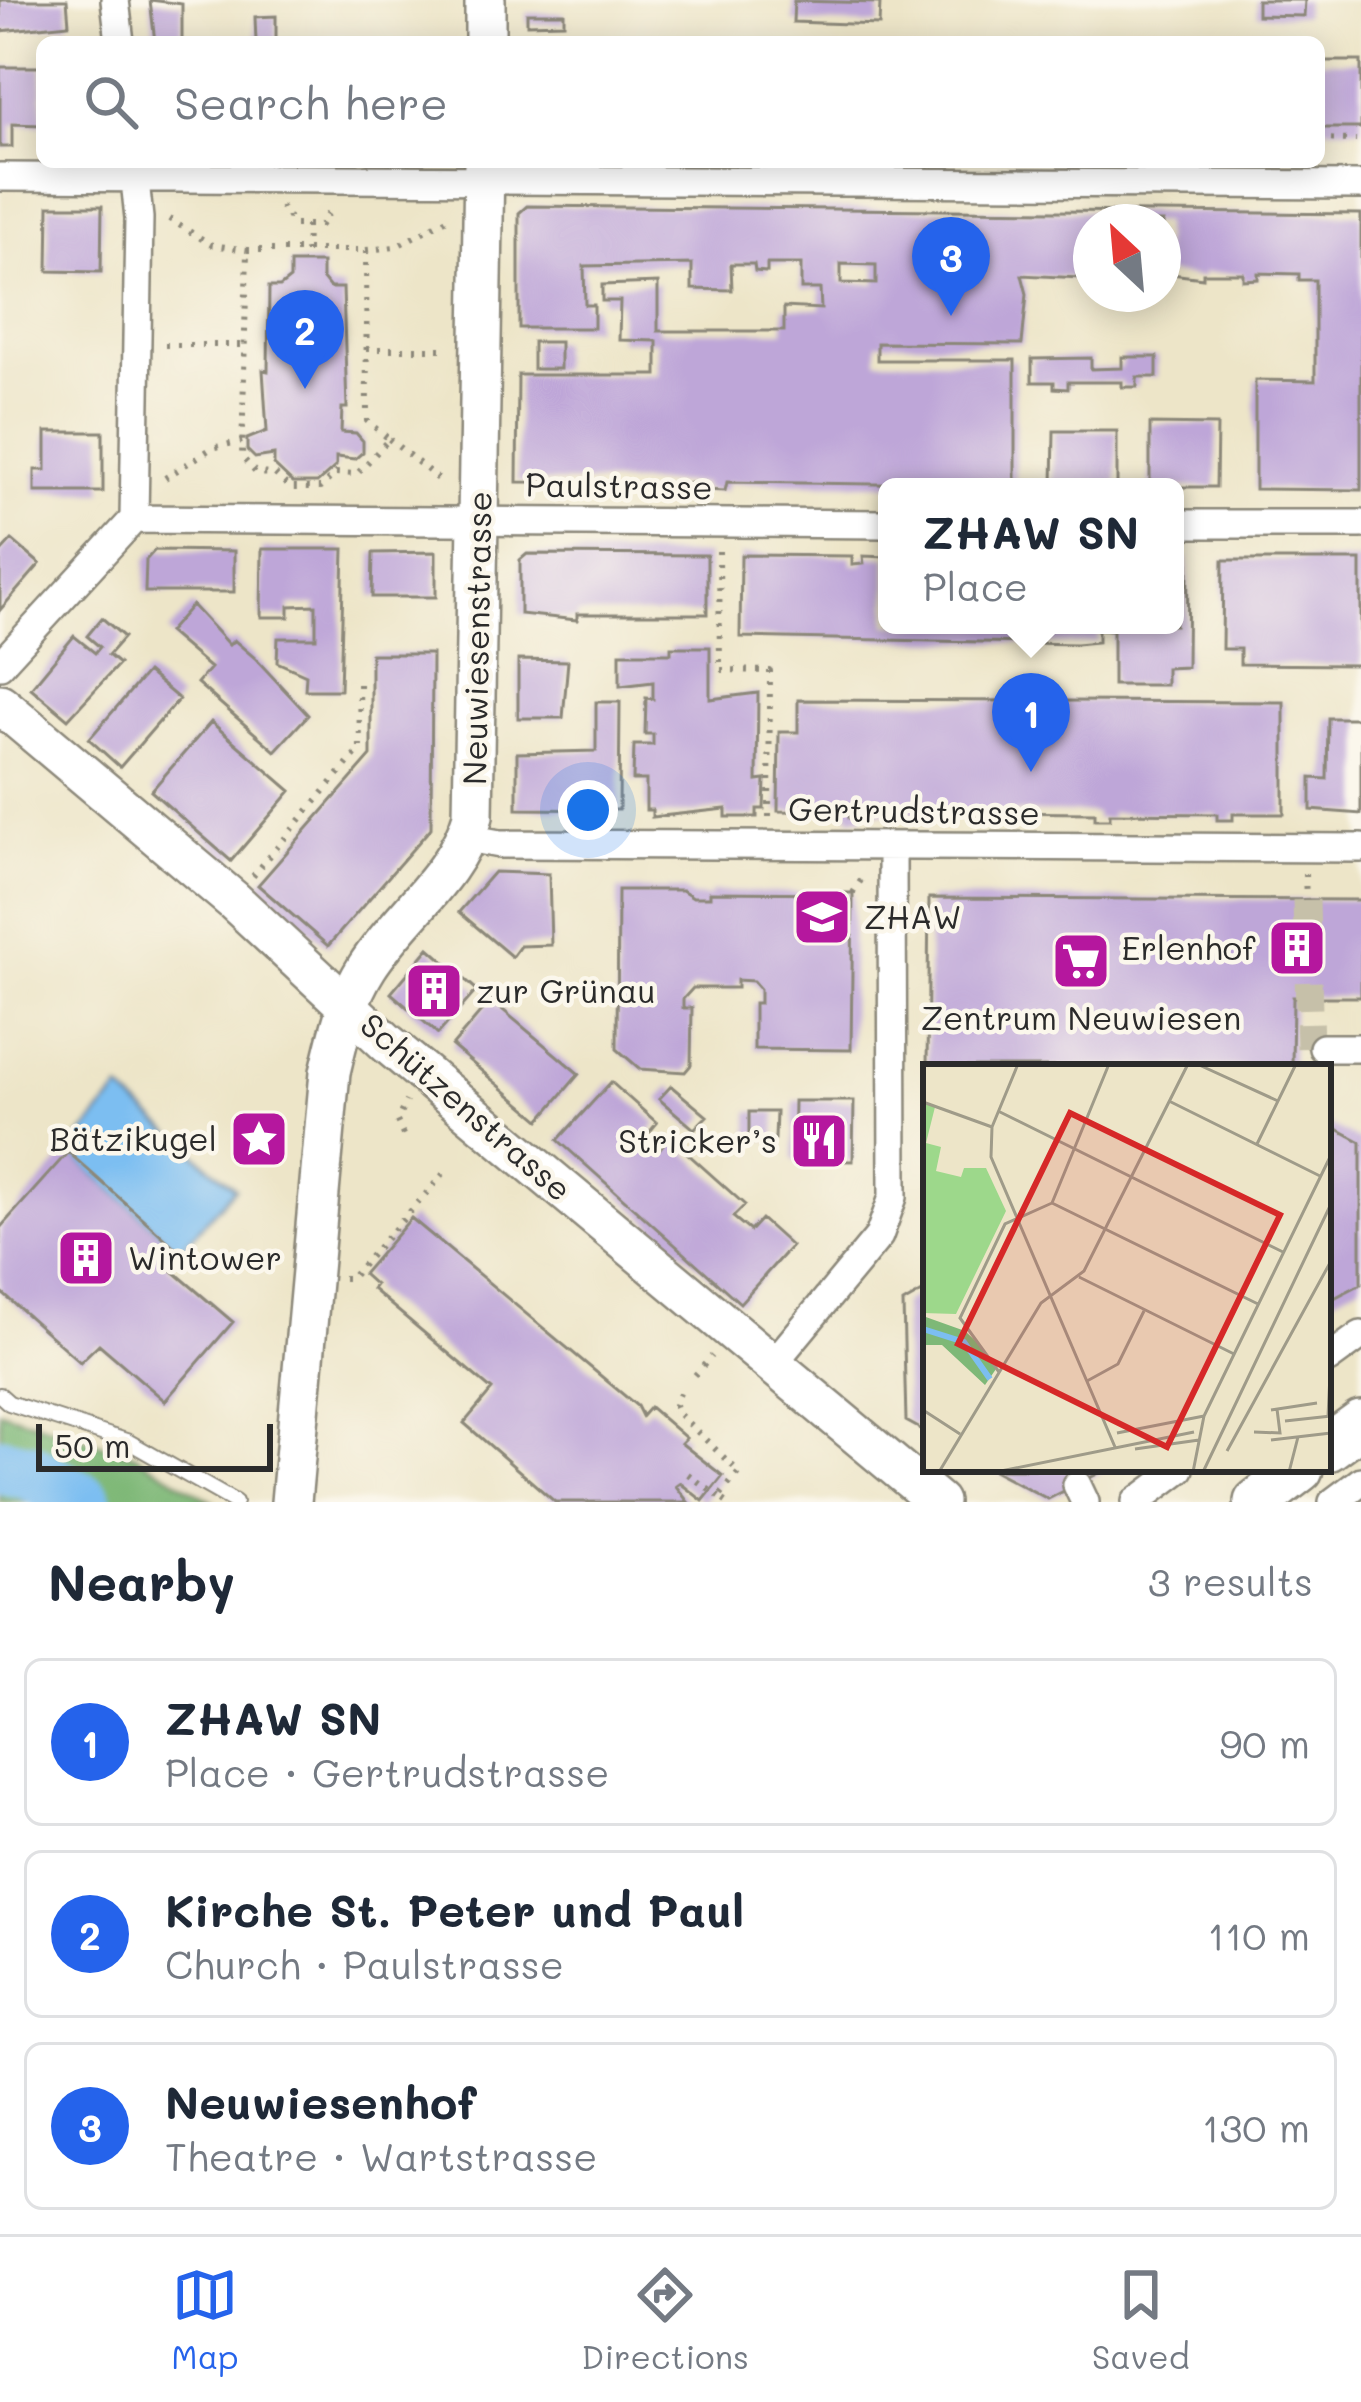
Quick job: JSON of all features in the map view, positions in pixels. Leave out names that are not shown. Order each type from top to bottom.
[{"type":"main road","points":[[485,0],[485,36]]},
{"type":"main road","name":"Neuwiesenstrasse","points":[[291,1502],[330,1072],[346,1004],[368,964],[457,859],[477,792],[484,170]]},
{"type":"main road","name":"Schützenstrasse","points":[[0,704],[346,1004],[938,1502]]},
{"type":"main road","points":[[1331,1446],[1361,1424]]},
{"type":"main road","points":[[1256,1502],[1296,1472]]},
{"type":"street","points":[[115,0],[118,36]]},
{"type":"street","points":[[0,665],[134,519],[134,170]]},
{"type":"street","points":[[0,177],[134,170],[484,170],[1361,185]]},
{"type":"street","name":"Paulstrasse","points":[[134,519],[878,524]]},
{"type":"street","points":[[1184,524],[1361,524]]},
{"type":"street","name":"Gertrudstrasse","points":[[467,838],[500,844],[1361,848]]},
{"type":"street","points":[[772,1365],[879,1236],[893,1197],[892,848]]},
{"type":"street","points":[[1323,1048],[1361,1048]]},
{"type":"street","points":[[1331,1357],[1361,1335]]},
{"type":"street","points":[[1136,1502],[1176,1472]]},
{"type":"street","points":[[1333,1502],[1361,1481]]},
{"type":"lane","points":[[0,1394],[9,1402],[129,1442],[235,1502]]},
{"type":"path","points":[[1325,139],[1356,140]]},
{"type":"path","points":[[280,202],[294,225],[330,217],[334,203]]},
{"type":"path","points":[[163,214],[204,242],[247,250],[394,247],[450,217]]},
{"type":"path","points":[[306,263],[307,225]]},
{"type":"path","points":[[247,250],[242,457],[256,473],[275,474],[290,488],[320,488],[336,473],[356,474],[389,439]]},
{"type":"path","points":[[366,250],[367,421],[449,488]]},
{"type":"path","points":[[157,344],[246,345]]},
{"type":"path","points":[[366,349],[452,349]]},
{"type":"path","points":[[161,480],[212,448],[242,442]]},
{"type":"path","points":[[719,538],[720,670],[770,670],[768,846]]},
{"type":"path","points":[[247,884],[361,748],[358,682]]},
{"type":"path","points":[[1305,868],[1306,900]]},
{"type":"path","points":[[403,1136],[397,1120],[412,1093]]},
{"type":"path","points":[[340,1278],[351,1278],[445,1172]]},
{"type":"path","points":[[695,1376],[718,1349]]},
{"type":"path","points":[[680,1393],[679,1414],[739,1472],[722,1499],[688,1474]]},
{"type":"green space","points":[[0,1411],[135,1455],[213,1502],[0,1502]]},
{"type":"water","points":[[120,1090],[235,1188],[179,1251],[68,1152]]},
{"type":"building","points":[[0,0],[67,0],[69,24],[0,31]]},
{"type":"building","points":[[150,0],[182,4],[182,36],[154,36]]},
{"type":"building","points":[[1257,0],[1305,0],[1304,16],[1257,15]]},
{"type":"building","points":[[794,1],[880,3],[879,25],[793,22]]},
{"type":"building","points":[[527,13],[564,13],[564,23],[527,24]]},
{"type":"building","points":[[276,16],[276,36],[256,36],[255,17]]},
{"type":"building","points":[[1325,61],[1361,61],[1361,128],[1325,128]]},
{"type":"building","points":[[0,67],[36,67],[36,125],[12,124],[12,147],[0,147]]},
{"type":"building","points":[[49,206],[102,206],[101,272],[48,271]]},
{"type":"building","points":[[527,206],[1073,211],[1073,278],[1022,275],[1027,294],[1022,344],[877,343],[877,360],[1015,360],[1015,478],[878,478],[878,484],[727,482],[725,491],[704,490],[703,483],[517,482],[518,375],[657,375],[657,341],[619,340],[620,301],[602,301],[602,285],[658,283],[658,331],[784,331],[784,307],[821,309],[820,289],[801,289],[801,264],[767,264],[767,272],[755,271],[754,264],[731,264],[732,290],[692,289],[692,264],[584,266],[585,305],[594,305],[594,328],[519,328],[519,213]],"holes":[[[841,264],[876,265],[876,284],[841,283]]]},
{"type":"building","points":[[1181,212],[1361,214],[1361,490],[1255,489],[1255,380],[1315,381],[1315,280],[1299,280],[1299,274],[1258,273],[1258,279],[1243,280],[1243,273],[1203,273],[1203,278],[1181,275]]},
{"type":"building","points":[[290,263],[322,263],[322,278],[330,288],[343,288],[347,408],[342,408],[341,432],[356,433],[363,441],[363,452],[355,459],[336,457],[336,466],[317,483],[293,483],[274,465],[274,455],[255,458],[247,450],[247,439],[267,431],[263,370],[268,371],[269,287],[280,287],[290,279]]},
{"type":"building","points":[[533,342],[560,342],[560,369],[533,369]]},
{"type":"building","points":[[1122,357],[1157,357],[1157,377],[1137,377],[1137,387],[1122,387],[1122,382],[1068,382],[1068,389],[1054,388],[1054,382],[1032,382],[1032,359],[1091,358],[1091,369],[1122,368]]},
{"type":"building","points":[[1150,424],[1217,425],[1216,487],[1184,487],[1184,478],[1150,478]]},
{"type":"building","points":[[1054,431],[1117,431],[1117,478],[1053,478]]},
{"type":"building","points":[[46,432],[103,432],[103,492],[35,492],[35,470],[46,470]]},
{"type":"building","points":[[12,540],[40,564],[0,610],[0,553]]},
{"type":"building","points":[[262,549],[344,549],[340,690],[305,690],[306,675],[277,662],[278,638],[316,638],[316,605],[289,606],[289,617],[261,617]]},
{"type":"building","points":[[155,550],[234,551],[234,592],[145,592],[146,560]]},
{"type":"building","points":[[436,552],[436,597],[372,597],[373,553]]},
{"type":"building","points":[[527,554],[707,555],[707,614],[577,614],[577,620],[520,614],[520,560]]},
{"type":"building","points":[[741,555],[852,556],[852,565],[864,564],[863,556],[878,557],[878,634],[1098,634],[1098,642],[1076,644],[740,637]]},
{"type":"building","points":[[1184,558],[1188,558],[1187,667],[1166,668],[1166,685],[1113,685],[1113,634],[1184,634]]},
{"type":"building","points":[[1223,560],[1361,560],[1361,665],[1240,664],[1240,649],[1222,649]]},
{"type":"building","points":[[192,605],[229,645],[234,640],[255,658],[308,715],[275,751],[197,683],[210,668],[168,632]]},
{"type":"building","points":[[102,618],[124,637],[108,655],[119,664],[68,719],[31,688],[74,636],[95,653],[100,647],[87,636]]},
{"type":"building","points":[[671,647],[710,647],[710,699],[758,693],[757,781],[765,780],[764,809],[757,809],[757,817],[726,817],[726,809],[652,817],[652,810],[646,810],[646,780],[633,780],[634,745],[653,745],[653,734],[645,734],[646,698],[653,699],[653,682],[620,686],[620,653],[671,653]]},
{"type":"building","points":[[371,654],[432,654],[431,828],[328,946],[258,885],[371,756]]},
{"type":"building","points":[[518,660],[568,661],[563,718],[518,718]]},
{"type":"building","points":[[147,672],[179,699],[120,767],[89,739]]},
{"type":"building","points":[[798,700],[1284,702],[1284,814],[1233,814],[1233,820],[1217,820],[1217,814],[1110,813],[1110,819],[1095,819],[1095,813],[987,812],[987,818],[972,818],[972,813],[864,812],[864,817],[849,818],[849,812],[778,811],[779,732],[798,732]]},
{"type":"building","points":[[596,702],[620,702],[619,810],[517,809],[517,753],[596,751]]},
{"type":"building","points":[[1328,718],[1361,718],[1361,814],[1311,810],[1311,778],[1327,779]]},
{"type":"building","points":[[211,722],[291,791],[231,861],[151,791]]},
{"type":"building","points":[[494,872],[549,874],[551,945],[520,946],[512,957],[459,912]]},
{"type":"building","points":[[618,890],[682,890],[693,897],[710,897],[710,892],[853,893],[851,1050],[754,1049],[754,1003],[760,1003],[760,989],[753,981],[737,980],[737,988],[693,988],[683,999],[683,1008],[692,1008],[691,1065],[685,1072],[640,1069],[617,1049]]},
{"type":"building","name":"Zentrum Neuwiesen","points":[[929,898],[1361,900],[1361,997],[1293,997],[1292,1064],[927,1064]]},
{"type":"building","name":"zur Grünau","points":[[429,948],[477,990],[438,1034],[391,993]]},
{"type":"building","points":[[491,1000],[579,1074],[540,1120],[452,1046]]},
{"type":"building","points":[[611,1082],[657,1123],[646,1136],[660,1148],[669,1137],[745,1205],[733,1217],[750,1231],[761,1219],[791,1246],[740,1303],[558,1140]]},
{"type":"building","points":[[671,1086],[707,1116],[694,1129],[659,1099]]},
{"type":"building","points":[[794,1101],[854,1101],[853,1161],[793,1160]]},
{"type":"building","points":[[749,1112],[776,1112],[775,1139],[749,1139]]},
{"type":"building","points":[[1331,1126],[1361,1142],[1361,1284],[1331,1299]]},
{"type":"building","name":"Wintower","points":[[68,1152],[179,1251],[166,1265],[233,1322],[165,1401],[99,1344],[80,1362],[0,1291],[0,1228]]},
{"type":"building","points":[[411,1218],[637,1406],[642,1416],[650,1407],[686,1438],[681,1443],[723,1476],[703,1501],[680,1483],[676,1486],[688,1502],[555,1502],[464,1423],[492,1390],[372,1289],[375,1285],[363,1274]]},
{"type":"building","points":[[923,1292],[923,1430],[906,1421],[903,1303]]},
{"type":"building","points":[[997,1472],[1101,1472],[1048,1499]]},
{"type":"waterway","points":[[0,1465],[29,1471],[84,1502]]},
{"type":"tunnel","points":[[1306,900],[1310,1048]]},
{"type":"place","name":"Neuwiesenhof","points":[[951,316]]},
{"type":"place","name":"Kirche St. Peter und Paul","points":[[305,389]]},
{"type":"place","name":"ZHAW SN","points":[[1031,772]]},
{"type":"place","name":"ZHAW","points":[[822,917]]},
{"type":"place","name":"Erlenhof","points":[[1297,948]]},
{"type":"place","name":"Zentrum Neuwiesen","points":[[1081,961]]},
{"type":"place","name":"zur Grünau","points":[[434,991]]},
{"type":"place","name":"Bätzikugel","points":[[259,1139]]},
{"type":"place","name":"Stricker’s","points":[[819,1141]]},
{"type":"place","name":"Wintower","points":[[86,1258]]}]
